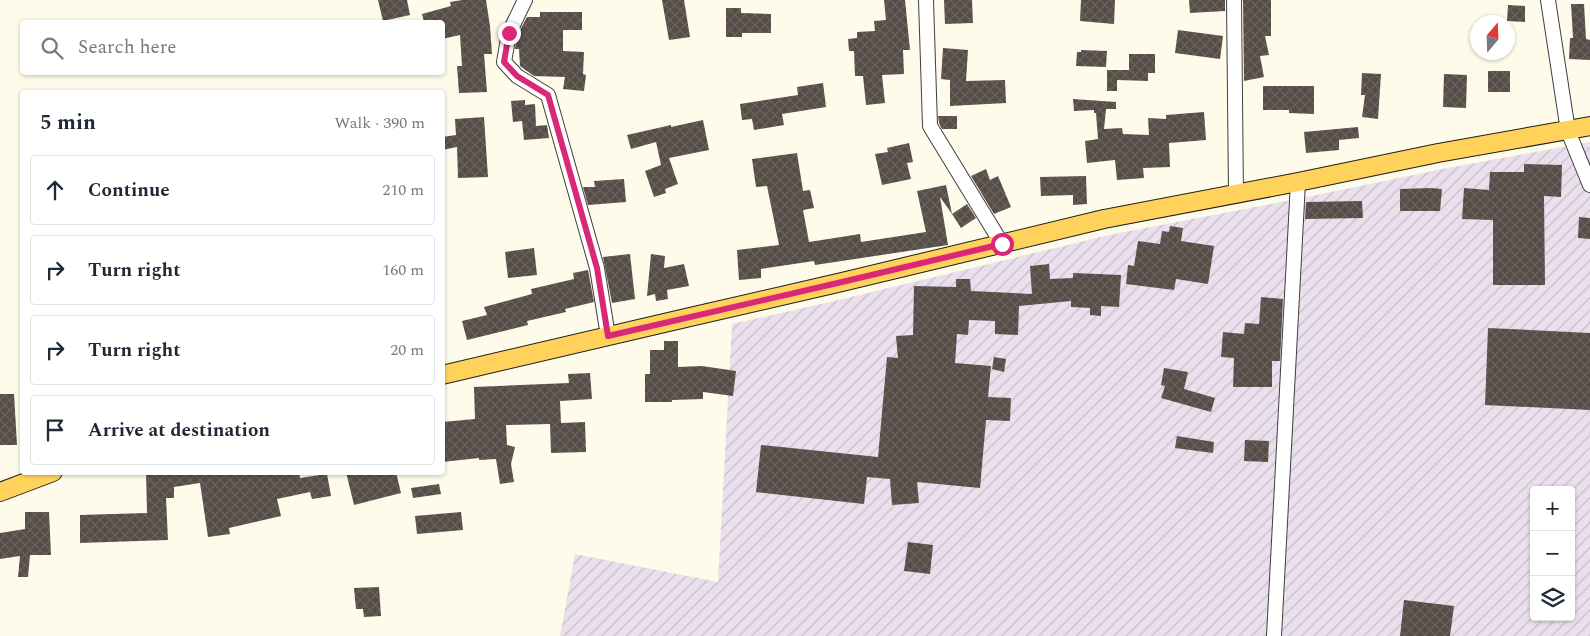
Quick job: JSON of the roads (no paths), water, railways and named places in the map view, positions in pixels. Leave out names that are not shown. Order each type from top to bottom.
[{"type":"main road","points":[[445,374],[1104,219],[1438,153],[1590,126]]},
{"type":"main road","points":[[0,492],[45,475]]},
{"type":"street","points":[[525,0],[509,33],[504,62],[517,76],[548,95],[597,268],[608,336]]},
{"type":"street","points":[[926,0],[930,126],[1002,244]]},
{"type":"street","points":[[1234,0],[1236,194]]},
{"type":"street","points":[[1548,0],[1568,131],[1590,185]]},
{"type":"street","points":[[1274,636],[1298,182]]}]
